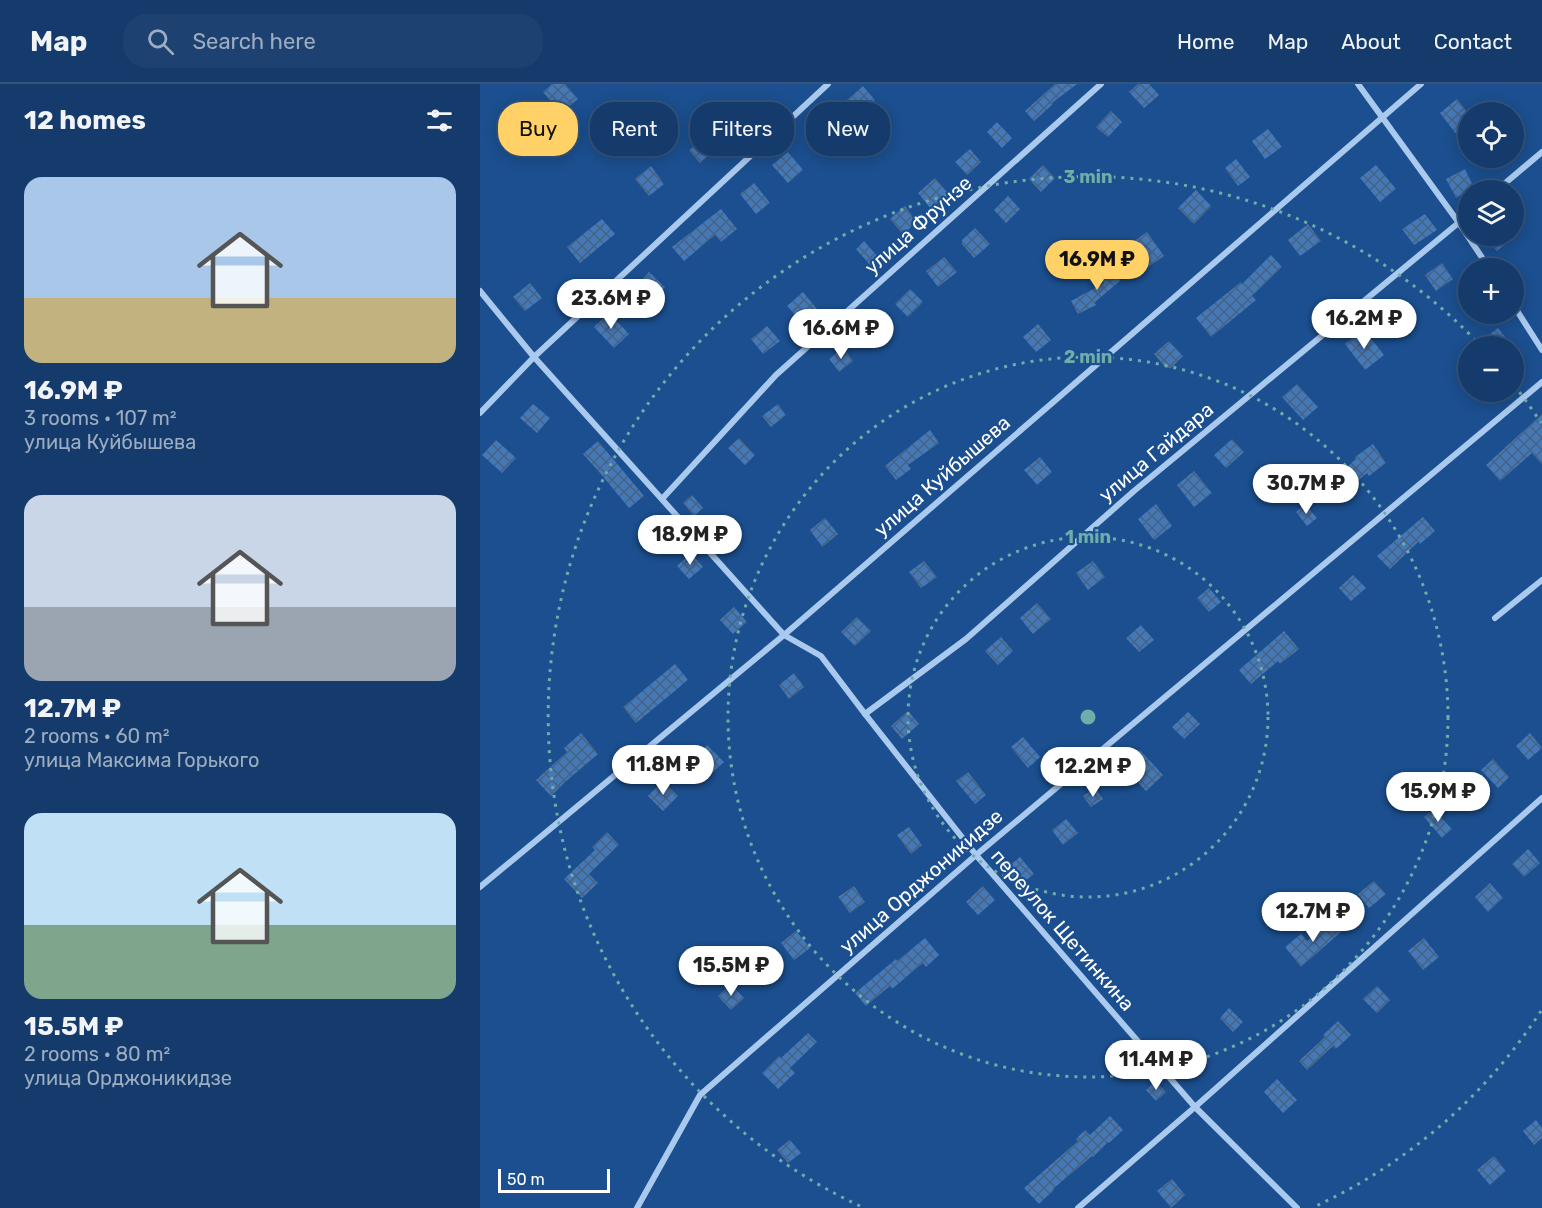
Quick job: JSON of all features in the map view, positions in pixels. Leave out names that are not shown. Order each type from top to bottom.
[{"type":"street","points":[[480,413],[534,357],[828,84]]},
{"type":"street","name":"улица Фрунзе","points":[[662,499],[776,375],[1101,84]]},
{"type":"street","points":[[1358,84],[1458,223]]},
{"type":"street","name":"улица Куйбышева","points":[[480,888],[784,635],[1422,84]]},
{"type":"street","points":[[1509,180],[1542,152]]},
{"type":"street","name":"улица Гайдара","points":[[864,714],[966,639],[1134,490],[1458,225]]},
{"type":"street","name":"переулок Щетинкина","points":[[480,291],[534,357],[784,635],[821,656],[975,855],[1195,1107],[1297,1208]]},
{"type":"street","points":[[1524,322],[1542,350]]},
{"type":"street","name":"улица Орджоникидзе","points":[[637,1208],[700,1095],[975,855],[1542,381]]},
{"type":"street","points":[[1495,618],[1542,580]]},
{"type":"street","points":[[1078,1208],[1542,798]]},
{"type":"building","points":[[552,84],[565,84],[578,99],[574,102],[552,102],[543,92]]},
{"type":"building","points":[[1055,84],[1077,84],[1052,103],[1034,121],[1025,111]]},
{"type":"building","points":[[1138,84],[1149,84],[1159,95],[1144,108],[1129,92]]},
{"type":"building","points":[[863,86],[875,100],[873,102],[845,102]]},
{"type":"building","points":[[1457,99],[1459,102],[1457,135],[1440,113]]},
{"type":"building","points":[[1111,111],[1122,122],[1108,137],[1096,127]]},
{"type":"building","points":[[997,122],[1012,138],[1002,148],[987,132]]},
{"type":"building","points":[[1268,129],[1282,147],[1265,159],[1252,141]]},
{"type":"building","points":[[970,149],[981,162],[967,175],[955,162]]},
{"type":"building","points":[[694,156],[708,156],[700,163]]},
{"type":"building","points":[[783,156],[791,156],[803,170],[788,183],[772,165]]},
{"type":"building","points":[[1236,159],[1250,177],[1238,186],[1225,168]]},
{"type":"building","points":[[1043,165],[1055,178],[1041,192],[1029,179]]},
{"type":"building","points":[[1376,165],[1396,189],[1380,202],[1360,178]]},
{"type":"building","points":[[651,166],[664,184],[649,196],[635,179]]},
{"type":"building","points":[[1465,169],[1470,180],[1458,180],[1458,197],[1456,198],[1446,179]]},
{"type":"building","points":[[935,178],[949,194],[931,209],[918,193]]},
{"type":"building","points":[[754,183],[770,203],[756,214],[740,194]]},
{"type":"building","points":[[1196,190],[1211,206],[1194,224],[1178,208]]},
{"type":"building","points":[[1008,196],[1020,209],[1006,223],[994,210]]},
{"type":"building","points":[[905,206],[917,222],[903,234],[890,219]]},
{"type":"building","points":[[721,209],[737,229],[721,242],[715,235],[684,261],[672,247]]},
{"type":"building","points":[[1425,214],[1437,230],[1414,245],[1402,229]]},
{"type":"building","points":[[602,219],[615,234],[580,263],[567,247]]},
{"type":"building","points":[[1308,224],[1321,241],[1300,256],[1288,240]]},
{"type":"building","points":[[975,228],[990,244],[974,258],[962,244],[962,240]]},
{"type":"building","points":[[1147,232],[1164,256],[1147,268],[1130,244]]},
{"type":"building","points":[[864,241],[878,257],[870,265],[856,249]]},
{"type":"building","points":[[1493,246],[1503,246],[1497,251]]},
{"type":"building","points":[[1271,255],[1282,267],[1252,296],[1256,300],[1211,337],[1196,318],[1241,282],[1242,284]]},
{"type":"building","points":[[944,257],[957,272],[938,287],[926,271]]},
{"type":"building","points":[[1442,263],[1453,279],[1436,291],[1425,275]]},
{"type":"building","points":[[1108,265],[1121,280],[1095,302],[1096,305],[1078,314],[1071,301],[1104,283],[1096,274]]},
{"type":"building","points":[[649,272],[665,287],[651,302],[635,288]]},
{"type":"building","points":[[530,283],[542,298],[525,311],[513,297]]},
{"type":"building","points":[[910,289],[923,302],[908,317],[895,304]]},
{"type":"building","points":[[803,292],[817,309],[801,322],[787,306]]},
{"type":"building","points":[[609,313],[629,334],[614,348],[594,327]]},
{"type":"building","points":[[874,319],[886,333],[872,346],[860,331]]},
{"type":"building","points":[[1038,324],[1051,340],[1036,352],[1023,337]]},
{"type":"building","points":[[767,326],[780,341],[763,354],[751,339]]},
{"type":"building","points":[[1498,328],[1504,336],[1487,336]]},
{"type":"building","points":[[1364,329],[1384,355],[1365,370],[1345,344]]},
{"type":"building","points":[[1169,341],[1183,356],[1171,368],[1166,368],[1154,354]]},
{"type":"building","points":[[843,347],[853,361],[839,372],[829,359]]},
{"type":"building","points":[[1297,384],[1318,407],[1303,420],[1282,397]]},
{"type":"building","points":[[533,404],[550,418],[537,433],[520,418]]},
{"type":"building","points":[[778,404],[786,415],[771,427],[762,416]]},
{"type":"building","points":[[1542,414],[1542,464],[1532,453],[1500,481],[1486,465]]},
{"type":"building","points":[[930,430],[939,443],[908,465],[911,469],[896,480],[885,466]]},
{"type":"building","points":[[739,438],[755,455],[745,465],[728,448]]},
{"type":"building","points":[[1232,439],[1244,452],[1226,468],[1214,455]]},
{"type":"building","points":[[496,440],[516,458],[502,473],[482,455]]},
{"type":"building","points":[[598,441],[644,496],[629,508],[583,454]]},
{"type":"building","points":[[1373,444],[1386,463],[1369,476],[1367,473],[1340,496],[1328,483],[1356,459],[1355,457]]},
{"type":"building","points":[[1040,457],[1052,472],[1037,485],[1024,470]]},
{"type":"building","points":[[1194,471],[1212,493],[1194,507],[1177,485]]},
{"type":"building","points":[[692,495],[703,508],[694,516],[683,503]]},
{"type":"building","points":[[1156,504],[1172,526],[1154,540],[1138,519]]},
{"type":"building","points":[[1305,504],[1317,518],[1307,526],[1296,512]]},
{"type":"building","points":[[1423,517],[1435,531],[1420,544],[1418,542],[1390,569],[1377,556]]},
{"type":"building","points":[[825,518],[838,534],[822,547],[810,530]]},
{"type":"building","points":[[691,553],[703,567],[689,579],[677,566]]},
{"type":"building","points":[[924,561],[937,577],[921,588],[909,572]]},
{"type":"building","points":[[1093,561],[1105,577],[1088,590],[1076,573]]},
{"type":"building","points":[[1353,575],[1366,588],[1351,601],[1339,588]]},
{"type":"building","points":[[1209,588],[1221,602],[1209,612],[1197,598]]},
{"type":"building","points":[[1037,603],[1051,619],[1033,634],[1020,618]]},
{"type":"building","points":[[734,607],[747,622],[733,634],[720,620]]},
{"type":"building","points":[[857,617],[871,631],[855,646],[841,632]]},
{"type":"building","points":[[1141,625],[1154,640],[1139,652],[1126,638]]},
{"type":"building","points":[[1284,631],[1299,649],[1280,664],[1278,661],[1251,684],[1239,670]]},
{"type":"building","points":[[1001,637],[1013,651],[998,665],[985,651]]},
{"type":"building","points":[[675,664],[688,680],[636,723],[623,707]]},
{"type":"building","points":[[794,673],[804,687],[789,699],[779,685]]},
{"type":"building","points":[[908,711],[919,724],[902,739],[891,726]]},
{"type":"building","points":[[1188,712],[1200,724],[1184,739],[1172,727]]},
{"type":"building","points":[[581,733],[598,754],[551,796],[536,780],[567,752],[564,748]]},
{"type":"building","points":[[1530,733],[1542,748],[1528,760],[1516,746]]},
{"type":"building","points":[[1023,737],[1040,757],[1028,768],[1011,747]]},
{"type":"building","points":[[707,745],[724,762],[709,776],[693,758]]},
{"type":"building","points":[[1140,750],[1163,775],[1146,791],[1123,766]]},
{"type":"building","points":[[1493,759],[1509,777],[1498,788],[1481,770]]},
{"type":"building","points":[[968,772],[986,795],[975,804],[956,781]]},
{"type":"building","points":[[663,781],[678,796],[663,811],[648,796]]},
{"type":"building","points":[[1095,788],[1103,799],[1091,807],[1083,796]]},
{"type":"building","points":[[1434,809],[1452,829],[1442,838],[1424,817]]},
{"type":"building","points":[[1066,819],[1078,833],[1063,845],[1052,830]]},
{"type":"building","points":[[909,827],[922,845],[911,854],[897,835]]},
{"type":"building","points":[[607,832],[619,845],[589,874],[598,883],[582,898],[564,879],[595,850],[592,847]]},
{"type":"building","points":[[1528,849],[1540,863],[1524,877],[1512,864]]},
{"type":"building","points":[[1020,857],[1034,874],[1018,887],[1004,870]]},
{"type":"building","points":[[1374,881],[1386,894],[1369,908],[1358,894]]},
{"type":"building","points":[[1490,883],[1503,898],[1488,912],[1475,897]]},
{"type":"building","points":[[854,886],[865,902],[850,913],[838,897]]},
{"type":"building","points":[[983,886],[995,900],[978,915],[966,902]]},
{"type":"building","points":[[1332,919],[1342,931],[1301,967],[1285,947],[1301,934],[1307,941]]},
{"type":"building","points":[[796,931],[810,948],[794,960],[781,943]]},
{"type":"building","points":[[925,938],[939,955],[926,967],[923,963],[892,989],[890,986],[866,1006],[855,993]]},
{"type":"building","points":[[1424,938],[1439,957],[1423,970],[1408,951]]},
{"type":"building","points":[[731,984],[744,998],[731,1010],[718,996]]},
{"type":"building","points":[[1377,986],[1390,1000],[1377,1013],[1363,999]]},
{"type":"building","points":[[1229,1008],[1243,1022],[1233,1032],[1220,1018]]},
{"type":"building","points":[[1338,1021],[1351,1035],[1336,1049],[1333,1046],[1307,1070],[1299,1061],[1325,1037],[1323,1035]]},
{"type":"building","points":[[808,1033],[817,1042],[790,1068],[795,1073],[778,1089],[762,1073]]},
{"type":"building","points":[[1187,1044],[1202,1060],[1186,1075],[1171,1059]]},
{"type":"building","points":[[1277,1079],[1297,1100],[1283,1113],[1264,1092]]},
{"type":"building","points":[[1155,1081],[1166,1092],[1156,1101],[1146,1090]]},
{"type":"building","points":[[1110,1116],[1123,1130],[1053,1189],[1039,1204],[1024,1188],[1078,1141],[1076,1139],[1085,1130],[1090,1135]]},
{"type":"building","points":[[1536,1120],[1542,1128],[1542,1138],[1534,1145],[1523,1131]]},
{"type":"building","points":[[790,1140],[801,1153],[788,1163],[777,1150]]},
{"type":"building","points":[[1494,1156],[1506,1171],[1490,1185],[1477,1170]]},
{"type":"building","points":[[1172,1179],[1185,1195],[1171,1208],[1157,1191]]}]
